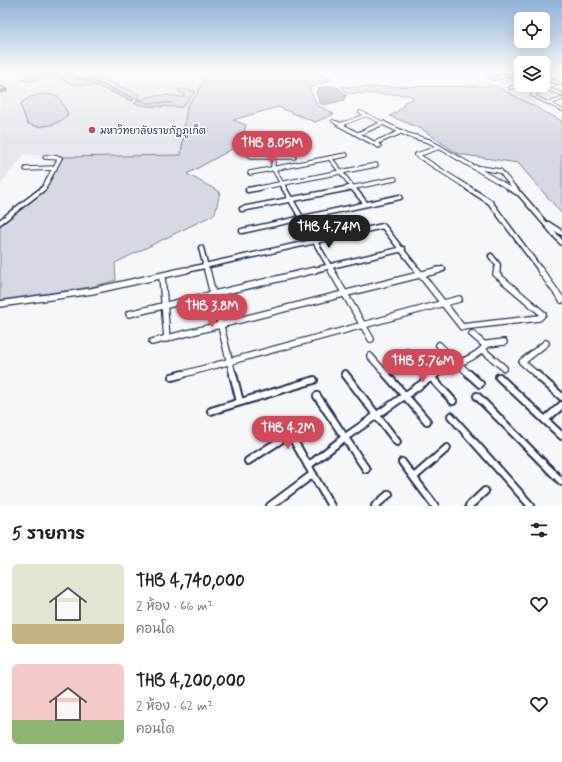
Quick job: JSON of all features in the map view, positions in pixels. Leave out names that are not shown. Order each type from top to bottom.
[{"type":"street","points":[[533,96],[562,110]]},
{"type":"street","points":[[550,103],[562,99]]},
{"type":"street","points":[[360,112],[401,132],[429,141],[520,194]]},
{"type":"street","points":[[340,124],[366,115]]},
{"type":"street","points":[[333,121],[379,146]]},
{"type":"street","points":[[358,134],[383,124]]},
{"type":"street","points":[[375,144],[401,132]]},
{"type":"street","points":[[440,147],[417,155],[490,202],[562,300]]},
{"type":"street","points":[[273,152],[273,168],[346,294],[362,325],[372,339]]},
{"type":"street","points":[[250,173],[346,155]]},
{"type":"street","points":[[250,157],[294,156]]},
{"type":"street","points":[[0,222],[44,188],[60,158],[45,157]]},
{"type":"street","points":[[330,158],[366,204]]},
{"type":"street","points":[[248,190],[376,165]]},
{"type":"street","points":[[472,167],[500,171],[562,243]]},
{"type":"street","points":[[26,169],[55,168]]},
{"type":"street","points":[[242,209],[395,179]]},
{"type":"street","points":[[242,231],[400,197]]},
{"type":"street","points":[[543,221],[562,233]]},
{"type":"street","points":[[0,304],[92,291],[383,226],[403,249],[462,327],[539,318],[543,314],[496,274],[498,265],[491,256]]},
{"type":"street","points":[[201,248],[240,402]]},
{"type":"street","points":[[129,314],[403,249]]},
{"type":"street","points":[[152,342],[443,269]]},
{"type":"street","points":[[162,276],[167,339]]},
{"type":"street","points":[[172,377],[459,299]]},
{"type":"street","points":[[472,334],[504,368]]},
{"type":"street","points":[[308,466],[376,415],[445,368],[484,348],[492,342],[504,342]]},
{"type":"street","points":[[546,343],[522,362],[562,397]]},
{"type":"street","points":[[439,345],[480,384]]},
{"type":"street","points":[[407,352],[453,401]]},
{"type":"street","points":[[370,356],[427,421]]},
{"type":"street","points":[[345,374],[397,442]]},
{"type":"street","points":[[500,377],[562,436]]},
{"type":"street","points":[[211,411],[314,380]]},
{"type":"street","points":[[317,396],[344,438],[366,468]]},
{"type":"street","points":[[477,396],[562,482]]},
{"type":"street","points":[[545,420],[562,405]]},
{"type":"street","points":[[451,416],[531,506]]},
{"type":"street","points":[[285,425],[331,506]]},
{"type":"street","points":[[248,461],[290,434]]},
{"type":"street","points":[[414,477],[447,448]]},
{"type":"street","points":[[402,462],[435,506]]},
{"type":"street","points":[[270,506],[313,474]]},
{"type":"street","points":[[469,506],[485,491]]},
{"type":"street","points":[[375,506],[389,494]]},
{"type":"shaded area","name":"มหาวิทยาลัยราชภัฏภูเก็ต","points":[[0,96],[195,96],[187,106],[181,155],[55,157],[24,154],[0,185]]},
{"type":"shaded area","points":[[58,96],[68,114],[65,118],[55,124],[37,126],[27,123],[20,104],[30,97]]},
{"type":"shaded area","points":[[119,96],[134,100],[131,101]]},
{"type":"shaded area","points":[[129,96],[139,96],[139,98],[137,99]]},
{"type":"shaded area","points":[[152,96],[183,97],[192,96],[182,107],[146,106],[134,103]]},
{"type":"shaded area","points":[[195,96],[313,96],[317,105],[334,114],[315,122],[278,107],[233,120],[246,125],[241,144],[187,174],[220,192],[215,214],[115,263],[116,280],[91,287],[0,300],[0,226],[47,188],[63,157],[181,155],[187,106]]},
{"type":"shaded area","points":[[410,96],[514,96],[562,121],[562,214],[518,163],[458,154],[422,129],[390,116],[401,109],[405,102],[414,98]]},
{"type":"water","points":[[317,96],[346,96],[344,100],[324,105],[320,103]]},
{"type":"waterway","points":[[128,96],[147,103],[172,103]]},
{"type":"place","name":"มหาวิทยาลัยราชภัฏภูเก็ต","points":[[92,130]]}]
